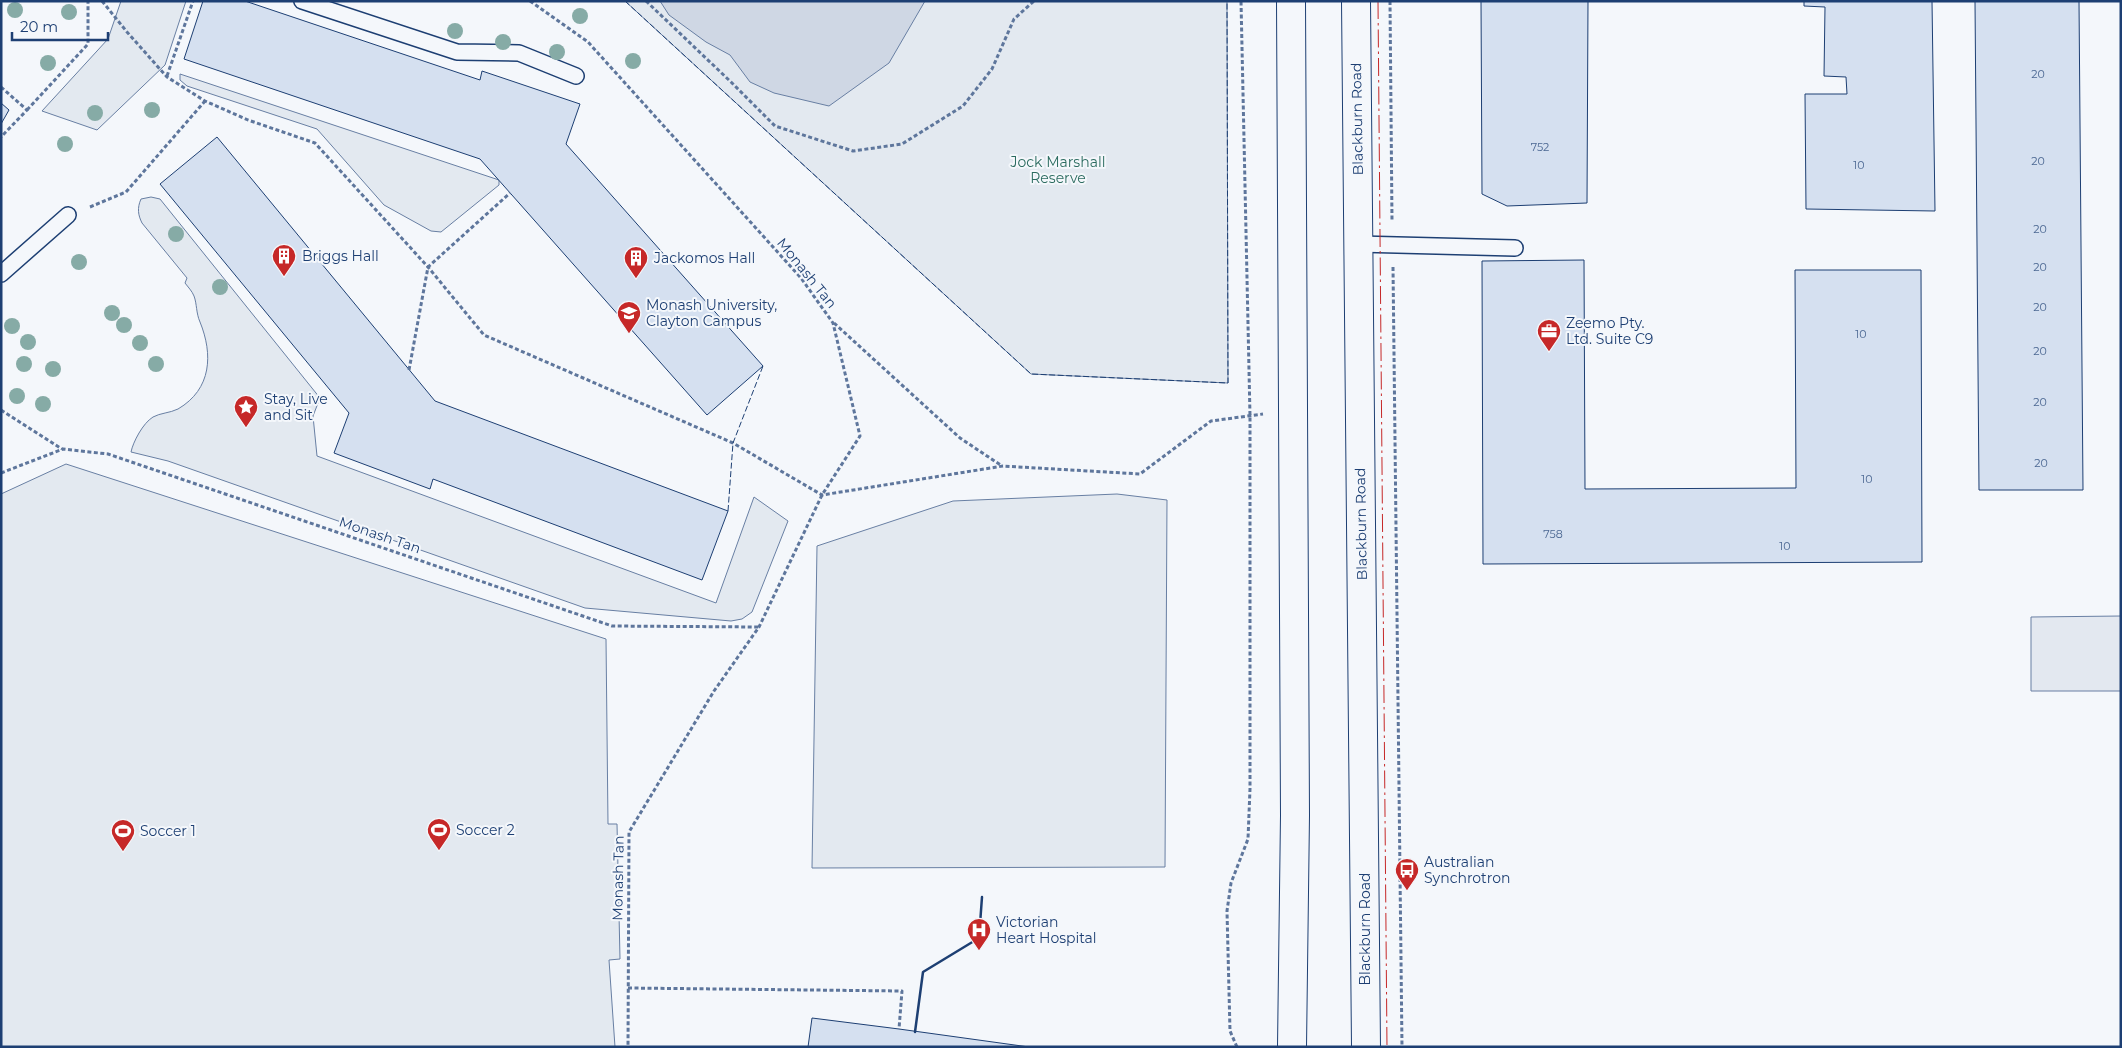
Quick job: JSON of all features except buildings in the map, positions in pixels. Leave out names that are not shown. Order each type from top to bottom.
[{"type":"main road","points":[[1291,1],[1295,815],[1292,1047]]},
{"type":"main road","name":"Blackburn Road","points":[[1356,1],[1366,1047]]},
{"type":"lane","points":[[302,1],[456,52],[520,53],[576,76]]},
{"type":"lane","points":[[1,274],[68,215]]},
{"type":"lane","points":[[1358,244],[1515,248]]},
{"type":"path","points":[[1,137],[88,44],[88,1]]},
{"type":"path","points":[[102,1],[126,32],[167,77],[205,101],[248,120],[315,143],[428,267],[484,335],[734,443],[822,496],[1003,466],[1140,474],[1211,421],[1292,411]]},
{"type":"path","points":[[167,77],[193,1]]},
{"type":"path","name":"Monash Tan","points":[[530,1],[588,42],[801,278],[833,323],[860,436],[822,496],[759,627],[714,691],[629,832],[628,1047]]},
{"type":"path","points":[[646,1],[775,126],[853,151],[902,144],[963,106],[992,68],[1014,19],[1034,1]]},
{"type":"path","points":[[1237,1047],[1230,1031],[1227,911],[1232,883],[1248,839],[1250,789],[1250,416],[1241,1]]},
{"type":"path","points":[[1390,1],[1402,1047]]},
{"type":"path","points":[[1,86],[27,110]]},
{"type":"path","points":[[68,215],[126,192],[205,101]]},
{"type":"path","points":[[409,370],[428,267],[510,192]]},
{"type":"path","points":[[833,323],[960,438],[1003,466]]},
{"type":"path","points":[[1,410],[63,449]]},
{"type":"path","name":"Monash Tan","points":[[1,473],[63,449],[108,454],[612,626],[759,627]]},
{"type":"path","points":[[628,988],[902,991],[899,1029]]},
{"type":"green space","points":[[121,1],[186,1],[165,65],[97,130],[42,111],[108,39]]},
{"type":"green space","name":"Jock Marshall Reserve","points":[[625,1],[1227,1],[1228,383],[1031,374]]},
{"type":"green space","points":[[180,74],[499,180],[499,185],[441,232],[431,231],[384,205],[317,129],[187,86],[180,80]]},
{"type":"green space","points":[[151,197],[160,199],[320,398],[313,416],[317,456],[716,603],[754,497],[788,521],[752,612],[742,619],[731,621],[585,608],[168,461],[131,452],[139,433],[149,420],[178,409],[198,391],[207,370],[208,358],[207,346],[195,299],[185,283],[187,278],[142,223],[139,208],[141,199]]},
{"type":"green space","points":[[66,464],[606,639],[608,824],[617,824],[620,959],[609,960],[615,1047],[1,1047],[1,494]]},
{"type":"green space","points":[[1117,494],[1167,500],[1165,867],[812,868],[817,546],[953,501]]},
{"type":"shaded area","points":[[660,1],[925,1],[889,63],[829,106],[774,93],[750,82],[730,55],[706,42],[669,15]]},
{"type":"shaded area","points":[[2121,616],[2121,691],[2031,691],[2031,617]]},
{"type":"fence","points":[[625,1],[1031,374],[1228,383],[1227,1]]},
{"type":"fence","points":[[728,511],[733,443],[763,366]]},
{"type":"wall","points":[[915,1032],[923,972],[979,938],[982,897]]},
{"type":"power","points":[[1378,1],[1387,1047]]},
{"type":"place","name":"Briggs Hall","points":[[284,277]]},
{"type":"place","name":"Jackomos Hall","points":[[636,279]]},
{"type":"place","name":"Monash University, Clayton Campus","points":[[629,334]]},
{"type":"place","name":"Zeemo Pty. Ltd. Suite C9","points":[[1549,352]]},
{"type":"place","name":"Stay, Live and Sit","points":[[246,428]]},
{"type":"place","name":"Soccer 2","points":[[439,851]]},
{"type":"place","name":"Soccer 1","points":[[123,852]]},
{"type":"place","name":"Australian Synchrotron","points":[[1407,891]]},
{"type":"place","name":"Victorian Heart Hospital","points":[[979,951]]}]
